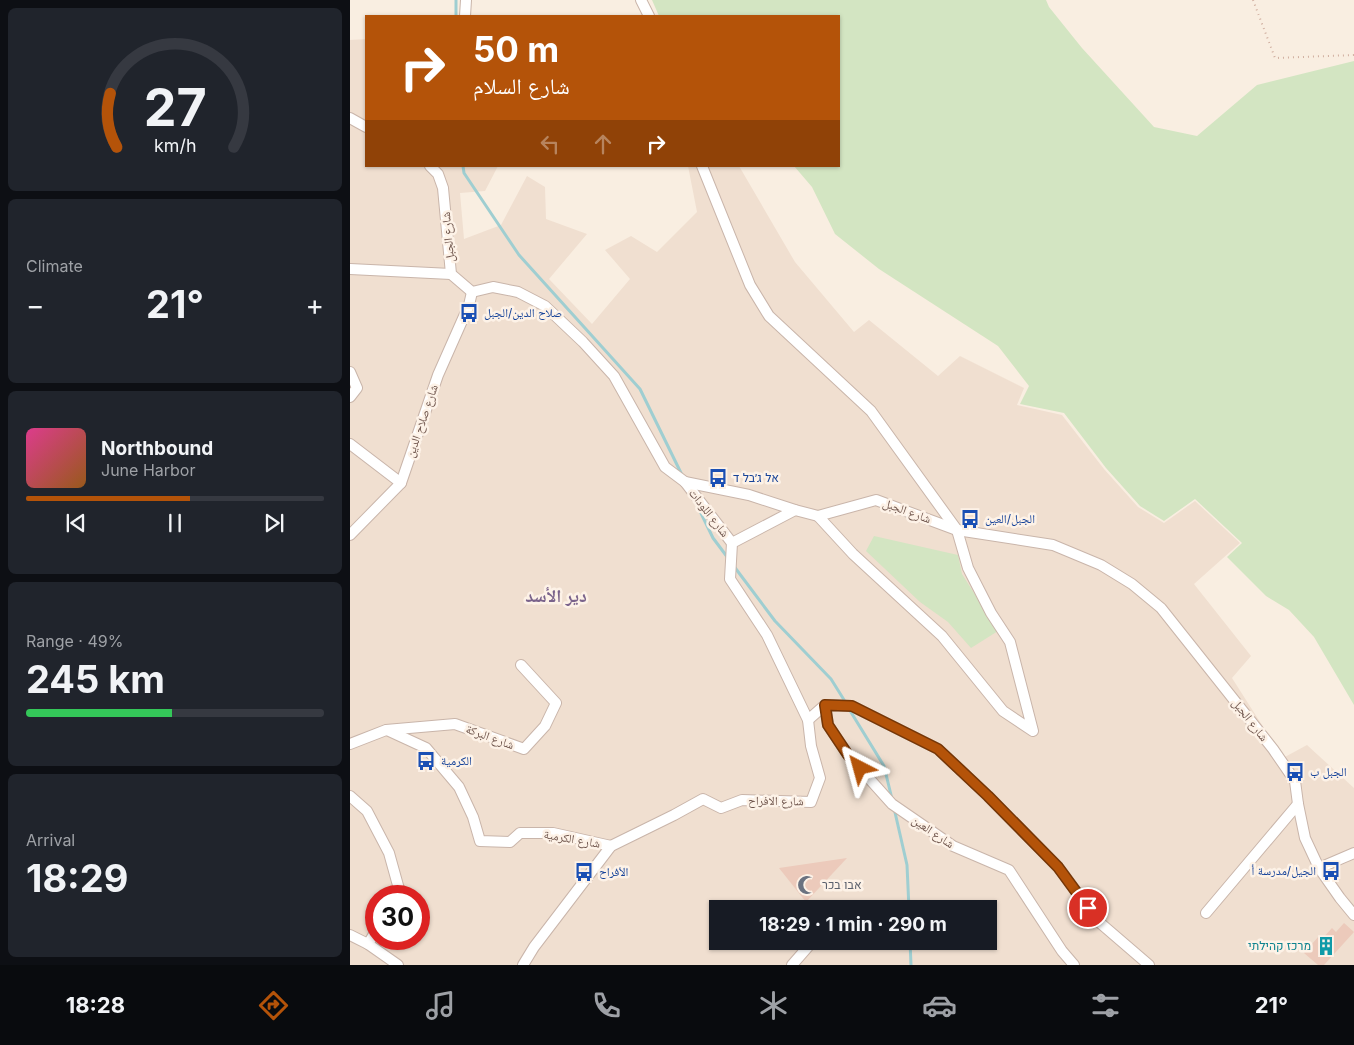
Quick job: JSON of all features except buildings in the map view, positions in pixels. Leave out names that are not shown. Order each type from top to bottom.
[{"type":"street","points":[[465,15],[466,0]]},
{"type":"street","points":[[641,0],[648,15]]},
{"type":"street","points":[[350,118],[365,126]]},
{"type":"street","name":"شارع الجبل","points":[[431,167],[438,174],[443,188],[451,274],[472,292]]},
{"type":"street","points":[[472,292],[493,287],[518,292],[545,306],[583,342],[614,376],[665,467],[685,482],[749,495],[818,516],[853,554],[942,636],[1003,711],[1033,731],[1010,642],[991,613],[968,568],[958,530],[871,411],[769,316],[750,285],[702,167]]},
{"type":"street","points":[[350,269],[451,274]]},
{"type":"street","name":"شارع صلاح الدين","points":[[350,535],[401,483],[438,375],[469,305],[472,292]]},
{"type":"street","points":[[350,372],[357,388],[350,397]]},
{"type":"street","points":[[350,444],[401,483]]},
{"type":"street","name":"شارع اللودات","points":[[685,482],[732,543]]},
{"type":"street","name":"شارع الجبل","points":[[818,516],[876,500],[958,530],[1053,545],[1101,565],[1132,584],[1161,608],[1273,749],[1295,781],[1304,838],[1319,868],[1354,915]]},
{"type":"street","points":[[732,543],[795,510]]},
{"type":"street","name":"شارع الافراح","points":[[523,965],[534,947],[611,846],[703,799],[721,808],[742,800],[811,802],[820,778],[811,746],[808,720],[767,635],[730,579],[732,543]]},
{"type":"street","name":"شارع البركة","points":[[350,744],[386,730],[454,724],[524,749],[544,726],[556,703],[521,665]]},
{"type":"street","points":[[808,720],[825,705],[852,706],[938,749],[988,796],[1058,867],[1099,922],[1150,965]]},
{"type":"street","name":"شارع العين","points":[[825,705],[828,725],[848,755],[892,804],[952,846],[1009,870],[1062,951],[1074,965]]},
{"type":"street","name":"شارع الكرمية","points":[[386,730],[426,748],[459,787],[473,817],[480,841],[510,842],[520,833],[553,833],[611,846]]},
{"type":"street","points":[[350,796],[367,811],[389,853],[398,885]]},
{"type":"street","points":[[1206,913],[1298,804]]},
{"type":"street","points":[[1319,868],[1354,853]]},
{"type":"street","points":[[350,935],[365,942]]},
{"type":"street","points":[[377,950],[398,965]]},
{"type":"street","points":[[792,965],[805,950]]},
{"type":"path","points":[[1253,0],[1275,58],[1354,55]]},
{"type":"shaded area","name":"دير الأسد","points":[[365,39],[365,167],[497,167],[485,191],[460,193],[464,239],[501,225],[527,176],[545,187],[546,219],[587,234],[549,279],[592,324],[630,279],[605,250],[631,236],[657,252],[697,212],[688,167],[740,167],[795,262],[854,332],[869,320],[938,376],[960,356],[1024,388],[1017,405],[1062,415],[1104,469],[1138,507],[1164,523],[1195,501],[1240,543],[1194,584],[1251,656],[1232,678],[1283,758],[1307,745],[1354,788],[1354,965],[350,965],[350,40]]},
{"type":"green space","points":[[652,0],[1046,0],[1049,7],[1082,48],[1154,127],[1197,136],[1257,85],[1354,61],[1354,705],[1314,637],[1289,610],[1266,596],[1227,557],[1242,543],[1195,499],[1164,521],[1140,506],[1106,468],[1064,413],[1020,404],[1029,386],[998,346],[879,269],[835,234],[812,187],[795,167],[840,167],[840,15],[659,15]]},
{"type":"green space","points":[[874,536],[958,555],[962,574],[998,631],[971,648],[948,622],[920,602],[866,551]]},
{"type":"waterway","points":[[456,0],[456,15]]},
{"type":"waterway","points":[[463,167],[464,173],[519,255],[640,389],[682,475]]},
{"type":"waterway","points":[[696,503],[713,538],[728,558]]},
{"type":"waterway","points":[[733,565],[775,621],[831,679],[846,703]]},
{"type":"waterway","points":[[849,709],[884,766],[892,799]]},
{"type":"waterway","points":[[894,808],[907,865],[909,900]]},
{"type":"waterway","points":[[910,950],[911,965]]},
{"type":"place","name":"صلاح الدين/الجبل","points":[[469,313]]},
{"type":"place","name":"אל ג׳בל ד","points":[[718,478]]},
{"type":"place","name":"الجبل/العين","points":[[970,519]]},
{"type":"place","name":"الكرمية","points":[[426,761]]},
{"type":"place","name":"الجبل ب","points":[[1295,772]]},
{"type":"place","name":"الجيل/مدرسة أ","points":[[1331,871]]},
{"type":"place","name":"الأفراح","points":[[584,872]]},
{"type":"place","name":"אבו בכר","points":[[807,885]]},
{"type":"place","name":"מרכז קהילתי","points":[[1326,946]]},
{"type":"district","name":"دير الأسد","points":[[556,596]]},
{"type":"route","points":[[860,768],[848,755],[828,725],[825,705],[852,706],[938,749],[988,796],[1058,867],[1088,908]]}]
